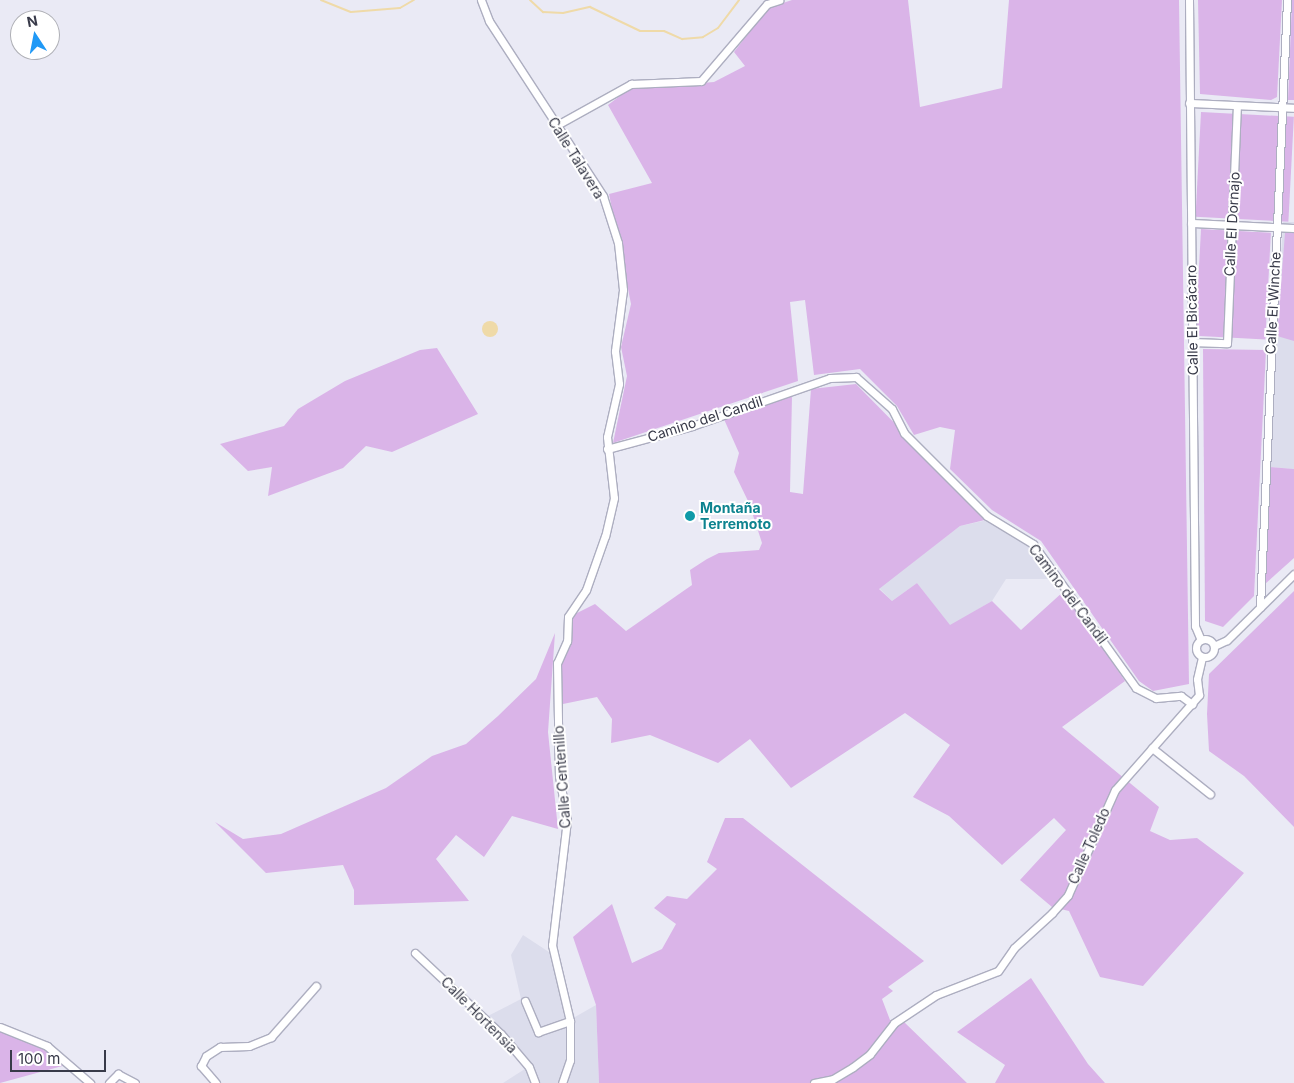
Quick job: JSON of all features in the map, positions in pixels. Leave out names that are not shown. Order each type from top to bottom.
[{"type":"street","name":"Calle Talavera","points":[[481,0],[489,21],[603,196],[618,243],[623,290],[615,351],[619,384],[607,449]]},
{"type":"street","points":[[557,125],[631,84],[701,81],[711,75],[724,52],[767,4],[779,0]]},
{"type":"street","name":"Calle El Bicácaro","points":[[1189,0],[1196,626],[1201,640],[1196,650],[1202,657]]},
{"type":"street","name":"Calle El Winche","points":[[1260,607],[1287,0]]},
{"type":"street","points":[[1189,103],[1294,108]]},
{"type":"street","name":"Calle El Dornajo","points":[[1192,342],[1227,343],[1237,106]]},
{"type":"street","points":[[1191,223],[1294,228]]},
{"type":"street","name":"Camino del Candil","points":[[607,449],[692,426],[830,378],[856,377],[892,409],[904,433],[987,516],[1033,544],[1136,688],[1156,698],[1181,696],[1192,704]]},
{"type":"street","name":"Calle Centenillo","points":[[562,1083],[570,1060],[570,1021],[552,945],[567,820],[559,776],[557,663],[567,641],[568,617],[586,590],[606,536],[615,486],[607,449]]},
{"type":"street","points":[[1201,640],[1214,646],[1227,640],[1294,574]]},
{"type":"street","points":[[1202,657],[1212,654],[1214,646]]},
{"type":"street","name":"Calle Toledo","points":[[814,1083],[848,1070],[870,1054],[894,1023],[936,995],[998,971],[1014,948],[1068,895],[1115,790],[1199,695],[1197,679],[1202,657]]},
{"type":"street","points":[[1152,748],[1210,794]]},
{"type":"street","name":"Calle Hortensia","points":[[415,953],[501,1034],[529,1067],[535,1083]]},
{"type":"street","points":[[216,1083],[201,1066],[206,1056],[220,1047],[249,1046],[270,1037],[316,986]]},
{"type":"street","points":[[525,1001],[538,1032],[570,1021]]},
{"type":"street","points":[[0,1027],[47,1046],[90,1083]]},
{"type":"street","points":[[110,1083],[118,1074],[134,1083]]},
{"type":"shaded area","points":[[792,0],[908,0],[920,107],[1002,88],[1009,0],[1179,0],[1189,684],[1153,691],[1139,681],[1041,541],[992,510],[950,469],[955,430],[940,427],[914,435],[897,406],[860,369],[814,375],[805,300],[790,302],[798,381],[613,443],[627,376],[621,347],[631,304],[609,194],[652,183],[608,105],[629,89],[714,82],[745,66],[734,52],[768,8]]},
{"type":"shaded area","points":[[1198,0],[1282,0],[1277,97],[1271,100],[1200,94]]},
{"type":"shaded area","points":[[1292,0],[1294,0],[1294,100],[1288,100]]},
{"type":"shaded area","points":[[1201,112],[1294,117],[1288,222],[1196,217]]},
{"type":"shaded area","points":[[1283,222],[1294,222],[1294,469],[1270,467]]},
{"type":"shaded area","points":[[1201,229],[1271,233],[1265,340],[1195,336]]},
{"type":"shaded area","points":[[1285,233],[1294,233],[1294,341],[1277,336]]},
{"type":"shaded area","points":[[490,321],[498,329],[490,337],[482,329]]},
{"type":"shaded area","points":[[437,348],[478,414],[392,452],[366,446],[343,468],[268,496],[272,467],[248,471],[220,444],[284,426],[298,409],[345,381],[420,350]]},
{"type":"shaded area","points":[[1203,349],[1266,350],[1254,596],[1223,627],[1205,621]]},
{"type":"shaded area","points":[[856,384],[989,519],[960,526],[879,589],[892,601],[917,583],[950,625],[992,601],[1021,630],[1064,591],[1125,681],[1062,727],[1159,807],[1150,831],[1170,840],[1197,838],[1244,873],[1143,986],[1100,977],[1069,911],[1052,907],[1020,880],[1066,830],[1054,818],[1002,865],[949,816],[913,797],[950,745],[905,713],[791,788],[750,739],[718,763],[650,735],[611,743],[612,719],[597,697],[563,704],[559,668],[570,643],[573,615],[595,604],[626,631],[692,585],[690,570],[707,559],[719,553],[759,550],[762,543],[749,503],[734,472],[739,453],[723,417],[792,396],[790,492],[803,494],[811,389]]},
{"type":"shaded area","points":[[1270,467],[1294,469],[1294,558],[1265,584]]},
{"type":"shaded area","points":[[992,519],[1033,544],[1059,579],[1006,579],[992,601],[950,626],[917,583],[892,601],[879,588],[960,526]]},
{"type":"shaded area","points":[[1294,591],[1294,827],[1244,776],[1209,751],[1207,714],[1209,674]]},
{"type":"shaded area","points":[[555,633],[548,732],[558,829],[512,816],[484,857],[456,835],[436,859],[469,901],[354,905],[354,890],[343,865],[266,873],[215,822],[243,839],[281,834],[386,788],[432,756],[466,744],[536,679]]},
{"type":"shaded area","points":[[725,818],[743,818],[924,961],[888,987],[893,991],[882,999],[890,1020],[904,1022],[967,1083],[599,1083],[596,1005],[573,937],[612,904],[632,963],[662,949],[676,924],[654,908],[667,896],[687,899],[717,869],[707,862]]},
{"type":"shaded area","points":[[523,935],[552,954],[575,1017],[596,1005],[599,1083],[503,1083],[528,1067],[482,1019],[521,999],[511,955]]},
{"type":"shaded area","points":[[1031,978],[1088,1064],[1105,1083],[995,1083],[1005,1065],[957,1032]]},
{"type":"shaded area","points":[[0,1032],[36,1044],[66,1065],[0,1083]]},
{"type":"waterway","points":[[321,0],[351,12],[400,8],[414,0]]},
{"type":"waterway","points":[[530,0],[543,12],[563,13],[590,7],[640,31],[664,31],[682,39],[703,37],[718,28],[739,0]]},
{"type":"place","name":"Montaña Terremoto","points":[[690,516]]}]
